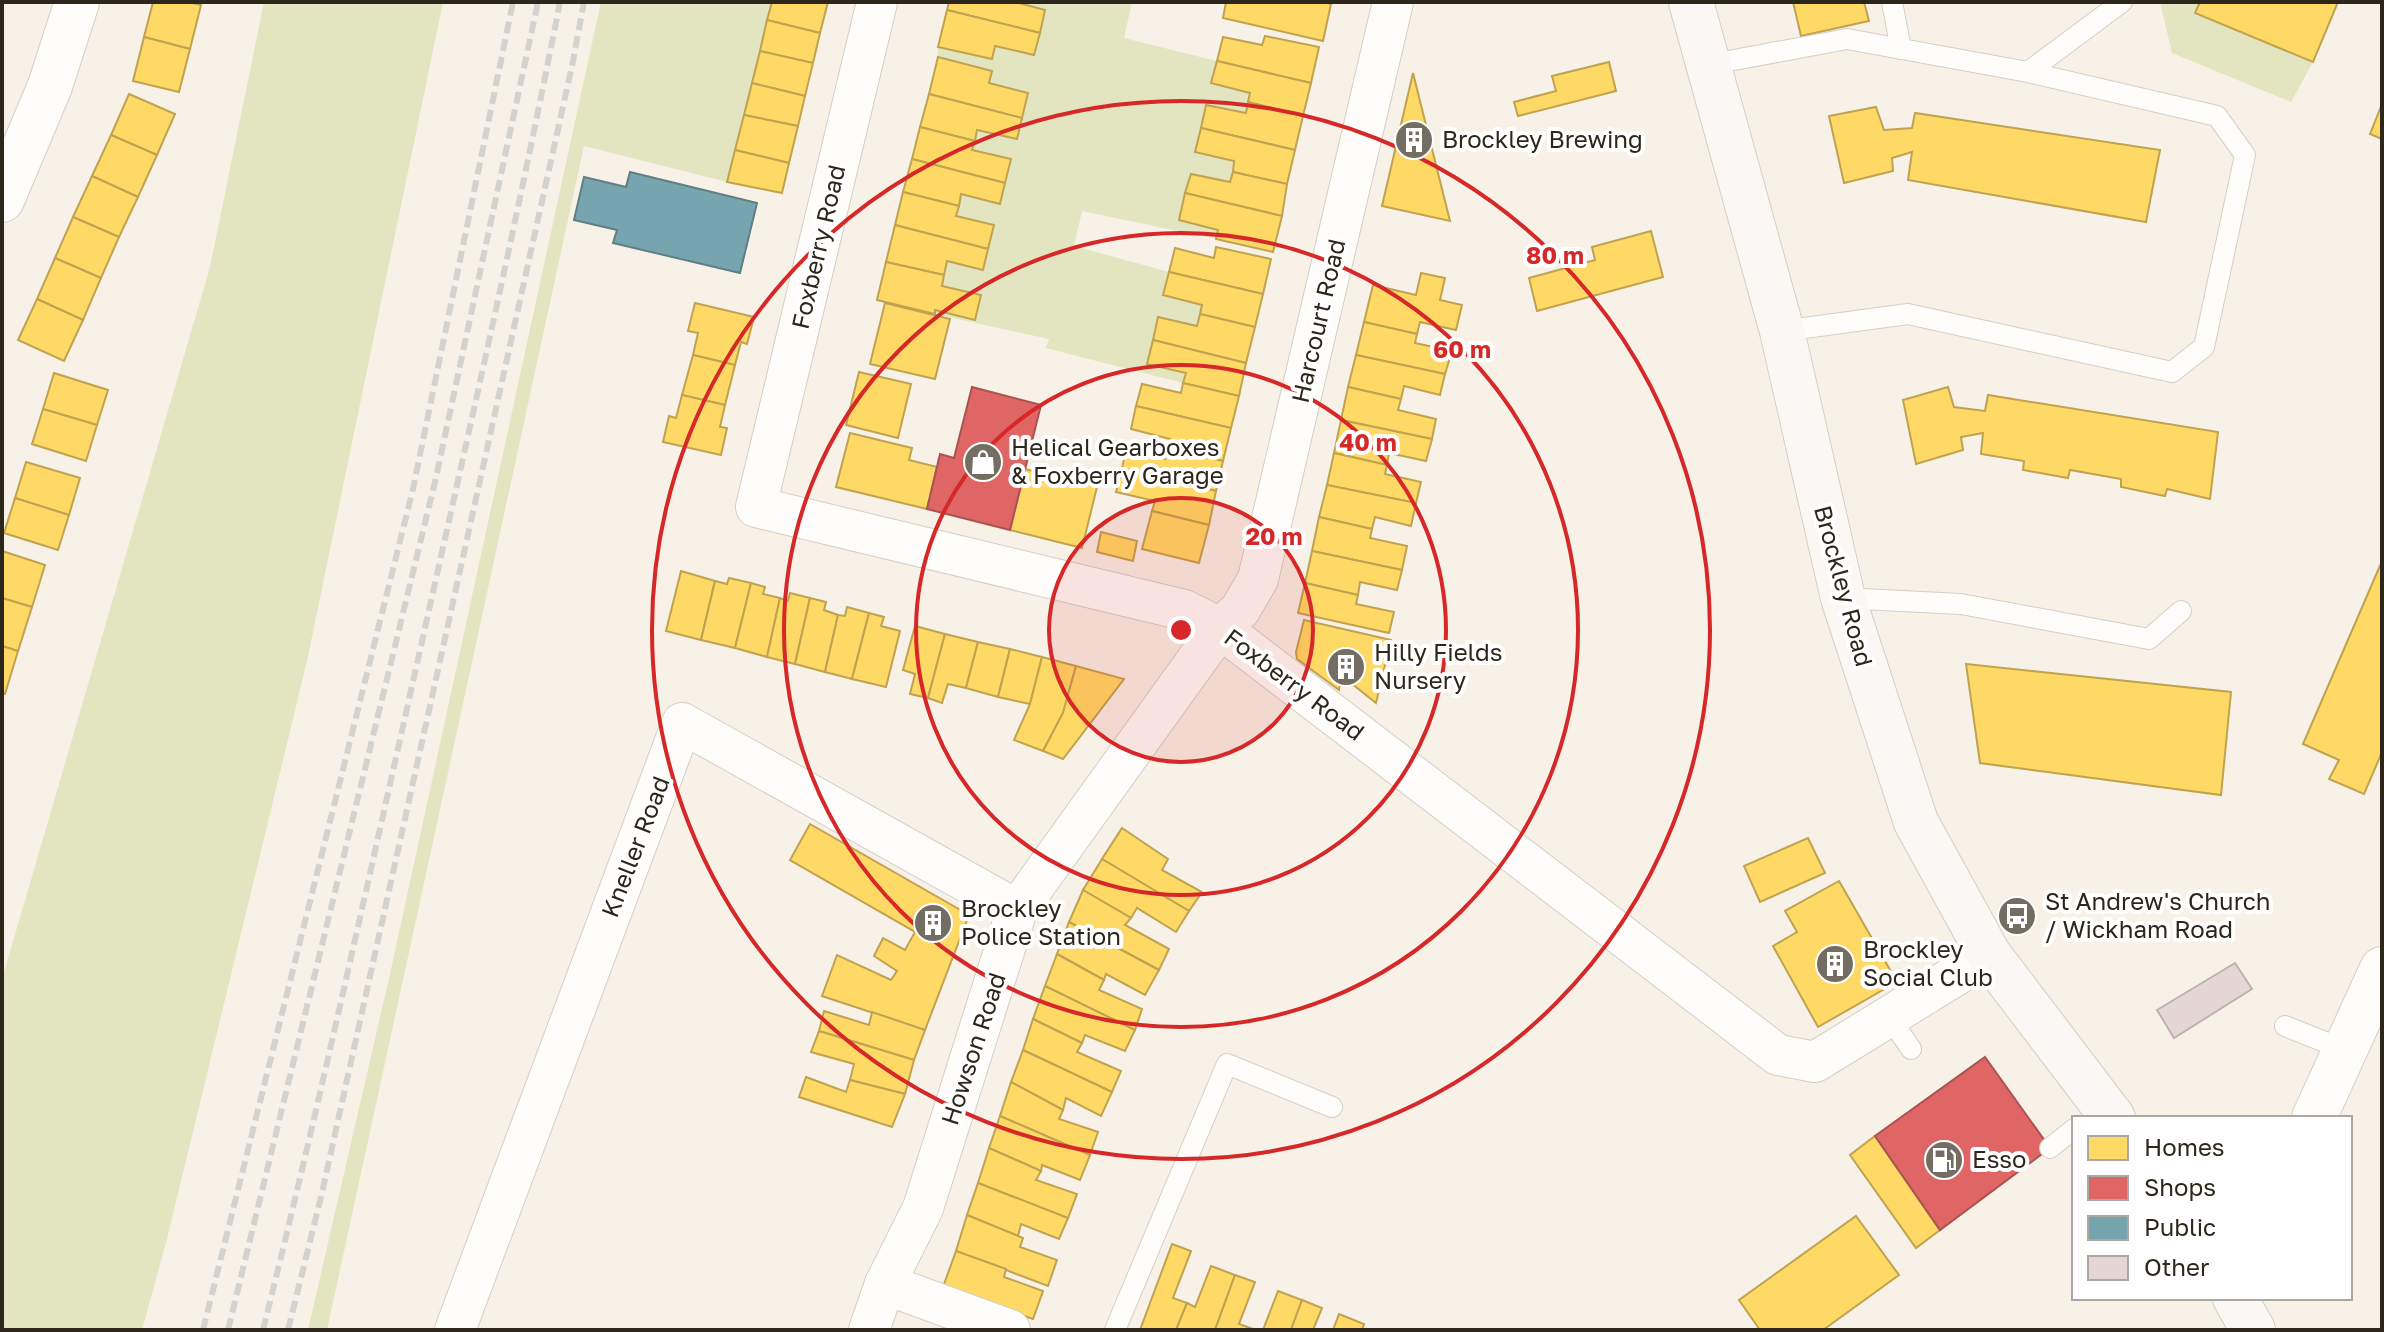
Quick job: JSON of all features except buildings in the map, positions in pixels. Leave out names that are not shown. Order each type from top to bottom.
[{"type":"main road","name":"Brockley Road","points":[[1691,2],[1782,331],[1843,598],[1916,822],[1989,955],[2094,1116]]},
{"type":"main road","points":[[2236,1300],[2253,1330]]},
{"type":"street","points":[[2,200],[50,86],[77,2]]},
{"type":"street","name":"Foxberry Road","points":[[877,2],[756,507],[1184,610],[1220,628],[1778,1055],[1815,1062],[1900,1034],[1989,955]]},
{"type":"street","name":"Harcourt Road","points":[[1220,628],[1240,610],[1258,579],[1393,2]]},
{"type":"street","name":"Howson Road","points":[[869,1330],[885,1284],[923,1208],[1017,910],[1220,628]]},
{"type":"street","name":"Kneller Road","points":[[455,1330],[682,723],[1017,910]]},
{"type":"street","points":[[2315,1116],[2360,1040],[2382,969]]},
{"type":"street","points":[[885,1284],[1010,1330]]},
{"type":"lane","points":[[1892,2],[1901,49]]},
{"type":"lane","points":[[2028,72],[2122,2]]},
{"type":"lane","points":[[1707,65],[1847,39],[2028,72],[2217,116],[2245,155],[2204,347],[2172,372],[1908,314],[1782,331]]},
{"type":"lane","points":[[1843,598],[1961,604],[2149,639],[2181,611]]},
{"type":"lane","points":[[2285,1026],[2360,1040]]},
{"type":"lane","points":[[1115,1330],[1227,1064],[1332,1107]]},
{"type":"lane","points":[[2050,1148],[2072,1133]]},
{"type":"green space","points":[[264,2],[443,2],[307,661],[167,1239],[142,1330],[2,1330],[2,979],[210,267]]},
{"type":"green space","points":[[601,2],[772,2],[727,182],[584,146],[327,1330],[308,1330],[390,974]]},
{"type":"green space","points":[[1015,2],[1132,2],[1124,38],[1217,61],[1212,83],[1250,93],[1246,113],[1206,106],[1195,151],[1234,161],[1230,182],[1191,174],[1179,220],[1218,230],[1216,239],[1082,211],[1074,246],[1169,272],[1163,295],[1202,305],[1197,326],[1158,318],[1147,364],[1186,373],[1183,383],[1046,348],[1049,339],[935,314],[935,310],[975,320],[980,295],[942,286],[947,261],[983,270],[994,225],[956,216],[961,194],[1000,204],[1011,159],[972,150],[977,130],[1017,139],[1028,93],[989,83],[992,71],[938,57],[938,47],[991,59],[995,46],[1034,54],[1045,10]]},
{"type":"green space","points":[[2160,2],[2200,2],[2196,14],[2313,62],[2291,102],[2172,53]]},
{"type":"railway","points":[[203,1330],[413,489],[513,2]]},
{"type":"railway","points":[[228,1330],[435,482],[538,2]]},
{"type":"railway","points":[[263,1330],[467,441],[560,2]]},
{"type":"railway","points":[[288,1330],[321,1197],[584,2]]},
{"type":"place","name":"Brockley Brewing","points":[[1414,140]]},
{"type":"place","name":"Helical Gearboxes & Foxberry Garage","points":[[983,462]]},
{"type":"place","name":"Hilly Fields Nursery","points":[[1346,667]]},
{"type":"place","name":"St Andrew's Church / Wickham Road","points":[[2017,916]]},
{"type":"place","name":"Brockley Police Station","points":[[933,923]]},
{"type":"place","name":"Brockley Social Club","points":[[1835,964]]},
{"type":"place","name":"Esso","points":[[1944,1160]]}]
